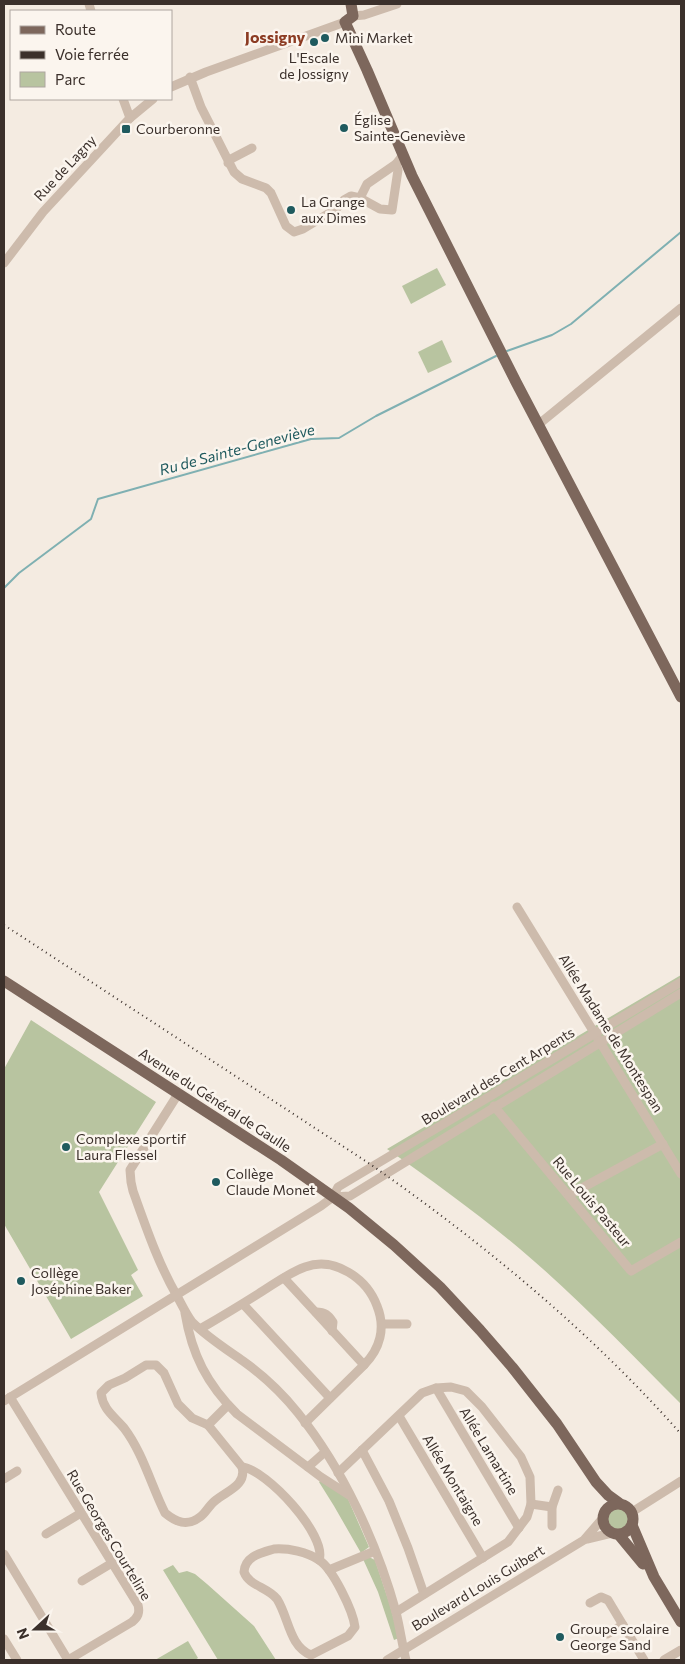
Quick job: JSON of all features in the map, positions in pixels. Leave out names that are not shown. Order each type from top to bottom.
[{"type":"main road","points":[[351,4],[349,19],[400,160],[412,176],[681,697]]},
{"type":"main road","name":"Avenue du Général de Gaulle","points":[[4,980],[281,1160],[333,1197],[394,1245],[440,1288],[480,1330],[536,1395],[596,1482],[608,1495],[632,1512],[632,1525],[654,1577],[681,1622]]},
{"type":"main road","name":"Avenue du Général de Gaulle","points":[[596,1482],[605,1527],[616,1534],[654,1577]]},
{"type":"main road","points":[[604,1515],[611,1505],[619,1504]]},
{"type":"main road","points":[[616,1534],[624,1533],[632,1525]]},
{"type":"street","points":[[172,87],[190,78],[349,19],[397,4]]},
{"type":"street","points":[[190,78],[201,107],[234,172],[242,179],[266,188],[271,193],[286,226],[294,232],[303,229],[336,209],[348,197],[355,196],[380,209],[392,210],[400,160]]},
{"type":"street","points":[[123,100],[130,118]]},
{"type":"street","name":"Rue de Lagny","points":[[4,263],[43,212],[130,118],[151,100]]},
{"type":"street","points":[[228,163],[231,159],[252,148]]},
{"type":"street","points":[[360,198],[367,184],[400,160]]},
{"type":"street","points":[[539,424],[681,308]]},
{"type":"street","name":"Allée Madame de Montespan","points":[[517,907],[681,1174]]},
{"type":"street","name":"Boulevard des Cent Arpents","points":[[7,1399],[321,1206],[333,1197],[338,1187],[681,982]]},
{"type":"street","name":"Boulevard des Cent Arpents","points":[[333,1197],[350,1196],[681,992]]},
{"type":"street","points":[[178,1094],[133,1164],[130,1176],[133,1192],[160,1264],[185,1312],[192,1344],[206,1376],[228,1404],[256,1428],[308,1467],[350,1495]]},
{"type":"street","name":"Rue Louis Pasteur","points":[[494,1106],[631,1271],[681,1242]]},
{"type":"street","points":[[569,1195],[664,1144]]},
{"type":"street","points":[[192,1344],[204,1332],[243,1304],[306,1266],[326,1264],[342,1269],[361,1281],[372,1293],[379,1310],[382,1324],[380,1342],[372,1357],[305,1423]]},
{"type":"street","points":[[284,1278],[364,1365]]},
{"type":"street","points":[[243,1304],[330,1398]]},
{"type":"street","points":[[185,1312],[204,1332],[261,1375],[287,1401],[325,1452],[350,1495],[375,1551],[396,1612],[406,1660]]},
{"type":"street","points":[[382,1324],[407,1324]]},
{"type":"street","points":[[242,1467],[242,1478],[238,1485],[213,1502],[199,1518],[187,1523],[174,1521],[163,1508],[132,1442],[124,1429],[102,1404],[101,1393],[109,1384],[125,1378],[146,1365],[156,1365],[164,1373],[178,1404],[192,1418],[208,1425],[214,1435],[242,1467],[258,1473],[296,1509],[321,1551],[319,1560]]},
{"type":"street","points":[[338,1473],[422,1393],[436,1388],[451,1387],[466,1391],[482,1407],[521,1456],[530,1477],[531,1504],[526,1517],[508,1542],[396,1612]]},
{"type":"street","name":"Allée Lamartine","points":[[436,1388],[519,1528]]},
{"type":"street","name":"Rue Georges Courteline","points":[[7,1399],[138,1605],[138,1613],[132,1622],[68,1660]]},
{"type":"street","points":[[208,1425],[228,1404]]},
{"type":"street","name":"Allée Montaigne","points":[[398,1416],[483,1558]]},
{"type":"street","points":[[362,1450],[392,1508],[424,1594]]},
{"type":"street","points":[[308,1467],[316,1462],[325,1452]]},
{"type":"street","points":[[4,1479],[17,1471]]},
{"type":"street","points":[[632,1512],[681,1481]]},
{"type":"street","points":[[552,1526],[552,1507],[558,1490]]},
{"type":"street","points":[[531,1504],[552,1507]]},
{"type":"street","points":[[46,1534],[80,1513]]},
{"type":"street","name":"Boulevard Louis Guibert","points":[[387,1660],[584,1540],[604,1515]]},
{"type":"street","name":"Boulevard Louis Guibert","points":[[584,1540],[616,1534]]},
{"type":"street","points":[[274,1549],[299,1552],[319,1560],[329,1570],[353,1615],[355,1627],[348,1636],[311,1654],[302,1651],[295,1641],[274,1595],[248,1580],[244,1568],[252,1558],[274,1549]]},
{"type":"street","points":[[329,1570],[375,1551]]},
{"type":"street","points":[[4,1554],[68,1660]]},
{"type":"street","points":[[82,1581],[112,1563]]},
{"type":"street","points":[[590,1603],[599,1597],[608,1600],[644,1660]]},
{"type":"street","points":[[607,1634],[623,1625]]},
{"type":"street","points":[[4,1642],[17,1660]]},
{"type":"street","points":[[664,1660],[681,1650]]},
{"type":"green space","points":[[437,268],[446,285],[411,304],[402,286]]},
{"type":"green space","points":[[442,340],[452,362],[428,373],[418,352]]},
{"type":"green space","points":[[681,975],[681,1404],[541,1267],[472,1210],[387,1149]]},
{"type":"green space","name":"Complexe sportif Laura Flessel","points":[[31,1020],[156,1102],[99,1192],[138,1270],[131,1275],[143,1296],[71,1339],[4,1224],[4,1069]]},
{"type":"green space","points":[[321,1480],[348,1499],[369,1547],[361,1553],[319,1482]]},
{"type":"green space","points":[[618,1509],[625,1512],[628,1519],[625,1526],[618,1529],[611,1526],[608,1519],[611,1512]]},
{"type":"green space","points":[[369,1557],[375,1560],[389,1602],[399,1638],[394,1640],[378,1592],[363,1559]]},
{"type":"green space","points":[[173,1565],[179,1573],[187,1571],[195,1574],[254,1626],[276,1660],[218,1660],[163,1570]]},
{"type":"green space","points":[[188,1641],[198,1658],[195,1660],[155,1660]]},
{"type":"waterway","name":"Ru de Sainte-Geneviève","points":[[507,351],[552,335],[571,324],[681,232]]},
{"type":"waterway","name":"Ru de Sainte-Geneviève","points":[[4,588],[19,573],[91,519],[98,499],[311,439],[339,438],[376,416],[496,356]]},
{"type":"railway","points":[[4,925],[370,1164],[412,1194],[534,1290],[610,1359],[681,1434]]},
{"type":"place","name":"Mini Market","points":[[325,38]]},
{"type":"place","name":"L'Escale de Jossigny","points":[[314,42]]},
{"type":"place","name":"Église Sainte-Geneviève","points":[[344,128]]},
{"type":"place","name":"Courberonne","points":[[126,129]]},
{"type":"place","name":"La Grange aux Dimes","points":[[291,210]]},
{"type":"place","name":"Complexe sportif Laura Flessel","points":[[66,1147]]},
{"type":"place","name":"Collège Claude Monet","points":[[216,1182]]},
{"type":"place","name":"Collège Joséphine Baker","points":[[21,1281]]},
{"type":"place","name":"Groupe scolaire George Sand","points":[[560,1637]]},
{"type":"district","name":"Jossigny","points":[[275,37]]}]
